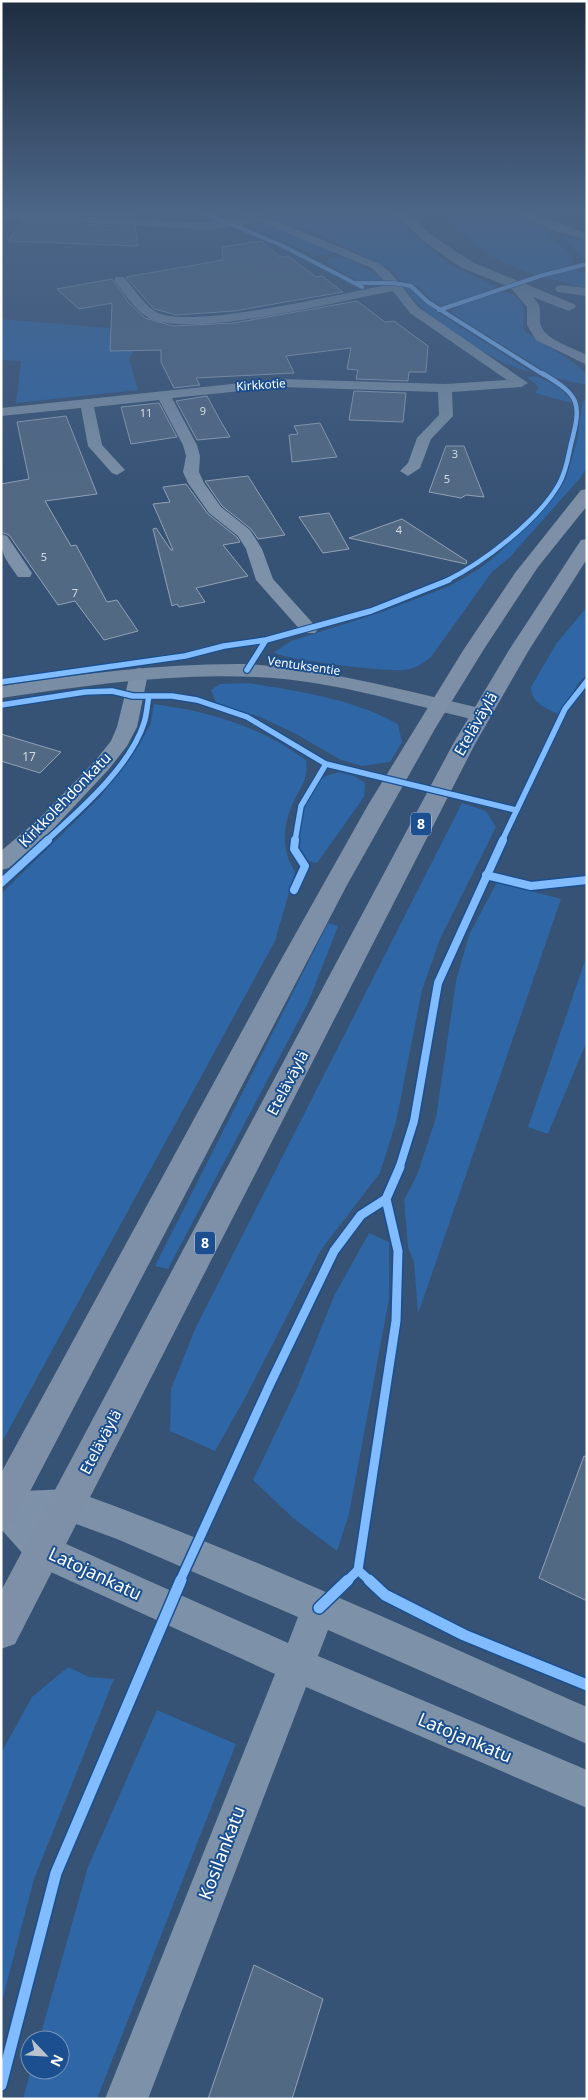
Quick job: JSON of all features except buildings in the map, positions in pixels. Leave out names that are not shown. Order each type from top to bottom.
[{"type":"highway","points":[[534,308],[534,325],[541,337],[587,362]]},
{"type":"highway","points":[[568,308],[555,323],[568,340],[585,350]]},
{"type":"highway","points":[[2,1508],[331,889],[439,706],[525,571],[587,494]]},
{"type":"highway","name":"Eteläväylä","points":[[1,1630],[68,1505],[432,803],[480,715],[587,544]]},
{"type":"main road","name":"Ventuksentie","points":[[1,692],[139,674],[221,669],[285,672],[324,678],[480,715]]},
{"type":"street","points":[[146,308],[153,315],[182,322],[215,319],[277,308]]},
{"type":"street","name":"Kirkkotie","points":[[1,412],[281,383],[445,388],[521,383],[412,308]]},
{"type":"street","points":[[408,471],[415,465],[424,438],[446,416],[445,388]]},
{"type":"street","points":[[163,394],[190,446],[193,456],[191,472],[196,483],[214,510],[244,534],[254,549],[265,580],[309,629]]},
{"type":"street","points":[[84,403],[88,408],[95,446],[117,470]]},
{"type":"street","points":[[1,539],[24,573]]},
{"type":"street","name":"Kirkkolehdonkatu","points":[[1,863],[47,823],[102,765],[120,742],[127,727],[139,674]]},
{"type":"street","points":[[2,1508],[68,1505],[120,1524],[319,1608],[587,1726]]},
{"type":"street","name":"Latojankatu","points":[[2,1508],[43,1551],[296,1665],[587,1789]]},
{"type":"street","name":"Kosilankatu","points":[[126,2099],[319,1608]]},
{"type":"shaded area","points":[[432,308],[530,371],[502,362],[482,351],[461,338],[424,309]]},
{"type":"shaded area","points":[[523,308],[525,332],[570,360],[587,374],[587,385],[555,378],[452,313],[453,309]]},
{"type":"shaded area","points":[[1,319],[146,331],[129,359],[138,390],[16,403],[21,361],[1,360]]},
{"type":"shaded area","points":[[534,376],[561,389],[572,403],[535,393],[539,387],[527,377]]},
{"type":"shaded area","points":[[587,395],[587,467],[581,477],[510,557],[492,572],[431,657],[412,669],[394,670],[315,662],[274,652],[291,641],[379,613],[450,586],[479,569],[498,554],[557,493],[566,478],[577,441],[582,404]]},
{"type":"shaded area","points":[[587,607],[587,675],[578,683],[562,716],[537,702],[531,687],[556,644]]},
{"type":"shaded area","points":[[248,683],[325,697],[363,708],[398,724],[402,742],[390,762],[362,766],[341,760],[294,733],[260,717],[216,703],[211,690],[220,684]]},
{"type":"shaded area","points":[[154,704],[195,711],[234,722],[271,738],[306,760],[305,779],[288,816],[285,835],[287,854],[295,872],[275,941],[1,1444],[1,894],[100,797],[139,745],[151,723]]},
{"type":"shaded area","points":[[339,772],[354,776],[365,783],[364,797],[317,863],[308,861],[301,850],[299,840],[299,831],[306,801],[310,792],[321,779]]},
{"type":"shaded area","points":[[462,803],[486,811],[496,827],[440,939],[422,990],[396,1122],[380,1173],[321,1250],[246,1396],[215,1451],[170,1431],[171,1389],[196,1327]]},
{"type":"shaded area","points":[[497,882],[561,899],[418,1314],[414,1262],[408,1247],[404,1200],[417,1175],[436,1118],[456,981],[469,935]]},
{"type":"shaded area","points":[[328,923],[338,926],[309,1001],[168,1269],[155,1266]]},
{"type":"shaded area","points":[[587,955],[587,1041],[548,1134],[528,1127]]},
{"type":"shaded area","points":[[369,1233],[389,1242],[389,1299],[349,1514],[337,1551],[293,1518],[253,1480],[297,1388],[334,1296]]},
{"type":"shaded area","points":[[68,1667],[89,1677],[114,1679],[34,1879],[1,2005],[1,1753],[32,1697]]},
{"type":"shaded area","points":[[157,1710],[236,1744],[97,2099],[23,2099],[28,2080],[70,2080],[70,2030],[42,2030],[88,1867]]},
{"type":"cycle path","points":[[247,670],[266,640],[318,627],[397,602],[447,581],[471,568],[509,539],[538,510],[559,484],[567,465],[575,430],[577,408],[572,394],[567,388],[481,337],[437,308]]},
{"type":"cycle path","points":[[439,310],[445,308]]},
{"type":"cycle path","points":[[1,682],[185,656],[224,646],[266,640]]},
{"type":"cycle path","points":[[1,2085],[56,1873],[155,1636],[270,1384],[334,1251],[361,1215],[386,1199],[404,1158],[414,1121],[438,983],[516,810],[565,709],[587,681]]},
{"type":"cycle path","points":[[1,705],[85,692],[112,691],[133,696],[172,696],[197,700],[247,717],[326,764],[516,810]]},
{"type":"cycle path","points":[[1,883],[82,808],[121,764],[135,743],[144,723],[149,696]]},
{"type":"cycle path","points":[[294,890],[305,866],[294,849],[301,806],[326,764]]},
{"type":"cycle path","points":[[486,875],[531,886],[587,880]]},
{"type":"cycle path","points":[[319,1608],[358,1570],[396,1321],[398,1251],[386,1199]]},
{"type":"cycle path","points":[[358,1570],[385,1595],[464,1635],[587,1685]]}]
